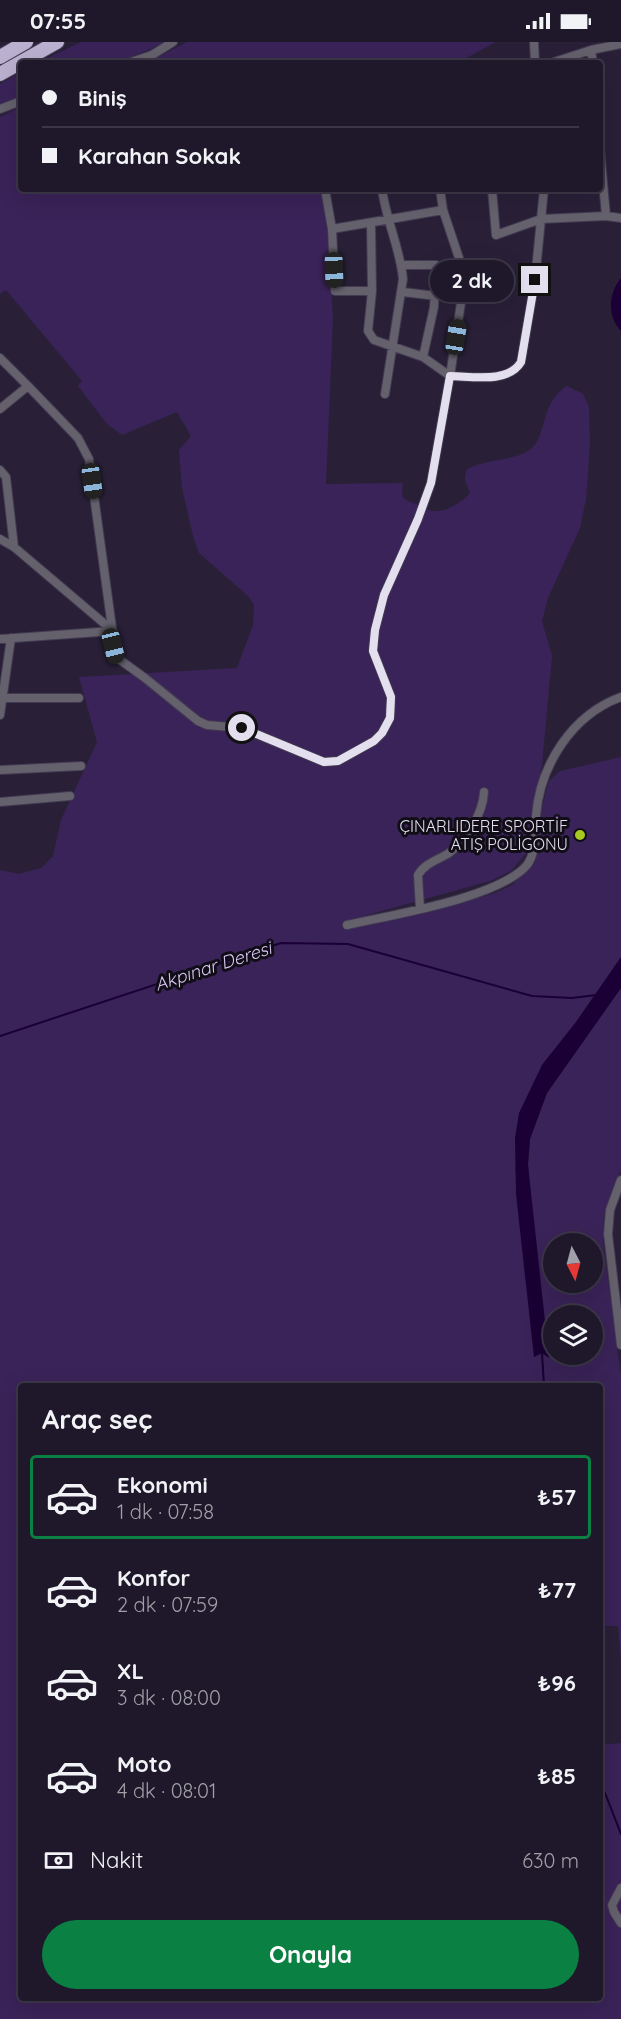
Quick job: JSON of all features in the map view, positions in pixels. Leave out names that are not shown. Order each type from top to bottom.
[{"type":"highway","points":[[0,57],[26,42]]},
{"type":"highway","points":[[25,60],[57,42]]},
{"type":"highway","points":[[0,74],[18,64]]},
{"type":"street","points":[[137,60],[152,55],[173,42]]},
{"type":"street","points":[[534,42],[535,60]]},
{"type":"street","points":[[559,60],[621,44]]},
{"type":"street","points":[[591,50],[592,60]]},
{"type":"street","points":[[0,109],[18,102]]},
{"type":"street","points":[[603,182],[606,216]]},
{"type":"street","points":[[325,192],[332,230],[335,291],[372,291]]},
{"type":"street","points":[[383,192],[388,220],[402,265],[403,292],[385,394]]},
{"type":"street","points":[[0,358],[78,438],[89,459],[116,657],[198,722],[242,728],[324,762],[338,761],[374,741],[382,733],[390,718],[391,697],[373,651],[375,630],[384,595],[418,519],[431,483],[465,276],[443,210],[440,192]]},
{"type":"street","points":[[492,192],[496,235],[541,219],[606,216],[621,219]]},
{"type":"street","points":[[371,223],[372,291],[369,335],[374,340],[423,357],[450,376],[498,376],[515,370],[521,362],[535,280],[544,192]]},
{"type":"street","points":[[332,230],[443,210]]},
{"type":"street","points":[[402,265],[436,265],[436,296],[423,357]]},
{"type":"street","points":[[403,292],[436,296]]},
{"type":"street","points":[[0,409],[28,386]]},
{"type":"street","points":[[0,470],[6,477],[14,547]]},
{"type":"street","points":[[0,539],[14,547],[113,631]]},
{"type":"street","points":[[0,639],[113,631]]},
{"type":"street","points":[[0,715],[11,638]]},
{"type":"street","points":[[347,925],[420,909],[492,888],[506,881],[527,865],[534,848],[541,785],[559,747],[589,715],[602,705],[621,697]]},
{"type":"street","points":[[1,698],[80,698]]},
{"type":"street","points":[[0,770],[81,766]]},
{"type":"street","points":[[420,909],[418,875],[425,866],[453,849],[467,834],[482,805],[484,792]]},
{"type":"street","points":[[0,802],[70,796]]},
{"type":"street","points":[[621,1180],[610,1210],[608,1234],[621,1345]]},
{"type":"street","points":[[621,1888],[612,1905],[621,1923]]},
{"type":"shaded area","points":[[81,42],[165,42],[122,60],[43,60]]},
{"type":"shaded area","points":[[187,42],[496,42],[463,60],[152,60]]},
{"type":"shaded area","points":[[18,74],[18,97],[0,104],[0,84]]},
{"type":"shaded area","points":[[18,108],[18,192],[324,192],[333,317],[326,484],[403,483],[402,494],[405,499],[429,510],[443,510],[458,503],[470,493],[465,480],[466,470],[473,466],[521,455],[535,445],[547,411],[558,393],[567,386],[583,394],[589,407],[590,444],[586,499],[580,528],[548,598],[542,621],[552,656],[542,765],[526,853],[511,871],[490,881],[342,922],[352,927],[458,904],[495,893],[512,885],[535,862],[542,807],[549,781],[560,771],[621,757],[621,957],[576,1022],[542,1065],[515,1168],[535,1357],[542,1353],[528,1165],[530,1139],[547,1093],[621,988],[621,1169],[604,1216],[603,1241],[621,1376],[621,1659],[618,1626],[603,1626],[603,1383],[18,1383],[18,2001],[603,2001],[603,1745],[621,1743],[621,2019],[0,2019],[0,870],[19,874],[41,868],[53,856],[61,820],[97,742],[79,677],[237,668],[253,625],[254,605],[248,596],[199,553],[182,488],[179,450],[191,436],[177,412],[122,435],[107,424],[78,386],[82,381],[6,290],[0,294],[0,117]]},
{"type":"shaded area","points":[[621,278],[621,331],[613,319],[611,305],[614,291]]},
{"type":"shaded area","points":[[621,957],[621,988],[547,1093],[530,1139],[528,1165],[543,1305],[543,1354],[534,1357],[516,1194],[515,1138],[519,1113],[542,1065],[576,1022]]},
{"type":"waterway","name":"Akpınar Deresi","points":[[0,1036],[281,943],[348,944],[532,996],[572,998],[596,995]]},
{"type":"waterway","points":[[542,1353],[544,1383]]},
{"type":"waterway","points":[[603,1791],[621,1834]]},
{"type":"place","name":"ÇINARLIDERE SPORTİF ATIŞ POLİGONU","points":[[580,835]]},
{"type":"route","points":[[242,728],[324,762],[338,761],[374,741],[382,733],[390,718],[391,697],[373,651],[375,630],[384,595],[418,519],[431,483],[445,393],[450,376],[498,376],[510,373],[519,366],[535,280]]}]
